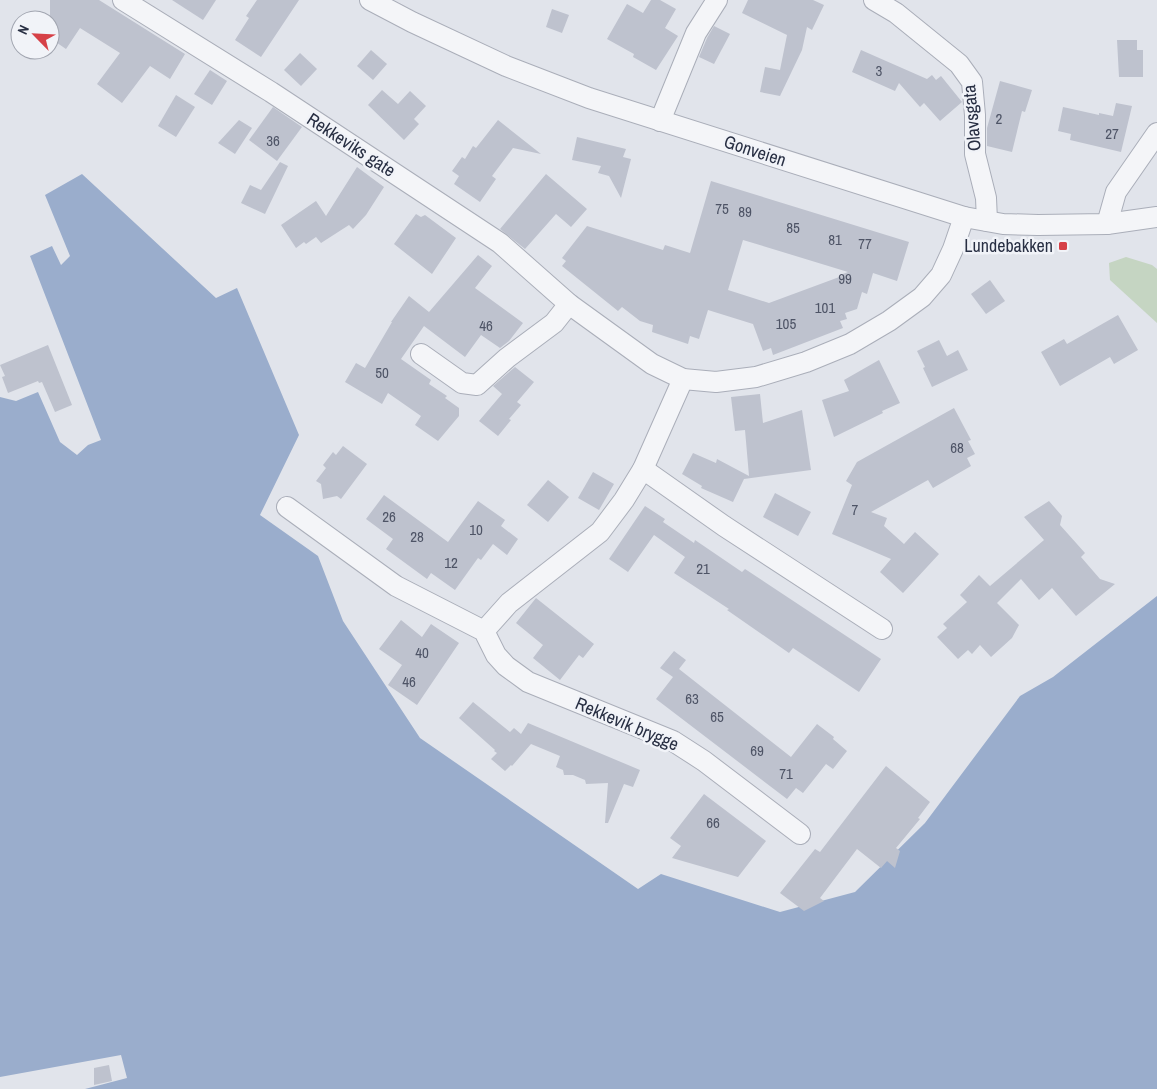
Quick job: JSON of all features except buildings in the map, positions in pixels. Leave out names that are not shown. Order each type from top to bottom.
[{"type":"street","name":"Rekkeviks gate","points":[[123,0],[271,92],[500,243],[569,304],[652,364],[682,379],[716,382],[756,377],[806,362],[850,344],[889,321],[922,297],[941,275],[954,249],[964,217]]},
{"type":"street","name":"Gonveien","points":[[370,0],[506,66],[589,98],[964,217],[1004,224],[1106,224],[1157,217]]},
{"type":"street","points":[[660,121],[696,33],[717,0]]},
{"type":"street","name":"Olavsgata","points":[[874,0],[896,13],[959,64],[972,82],[975,115],[975,154],[986,198],[987,222]]},
{"type":"street","points":[[1106,224],[1116,192],[1157,133]]},
{"type":"street","points":[[421,354],[462,383],[477,385],[507,358],[554,323],[569,304]]},
{"type":"street","points":[[287,507],[396,586],[484,631],[509,603],[600,532],[624,500],[643,469],[682,379]]},
{"type":"street","points":[[643,469],[724,526],[882,629]]},
{"type":"street","name":"Rekkevik brygge","points":[[484,631],[496,655],[506,666],[528,682],[673,741],[704,761],[800,834]]},
{"type":"green space","points":[[1126,257],[1152,265],[1157,269],[1157,323],[1110,280],[1109,263]]},
{"type":"water","points":[[82,174],[216,298],[237,288],[299,435],[260,515],[318,556],[343,621],[420,738],[638,889],[661,874],[780,912],[855,892],[925,823],[1020,696],[1053,677],[1157,596],[1157,1089],[85,1089],[127,1078],[121,1055],[0,1077],[0,397],[16,401],[38,392],[60,442],[77,455],[88,445],[101,440],[30,256],[52,246],[61,265],[70,256],[45,195]]},
{"type":"place","name":"Lundebakken","points":[[1063,246]]}]
